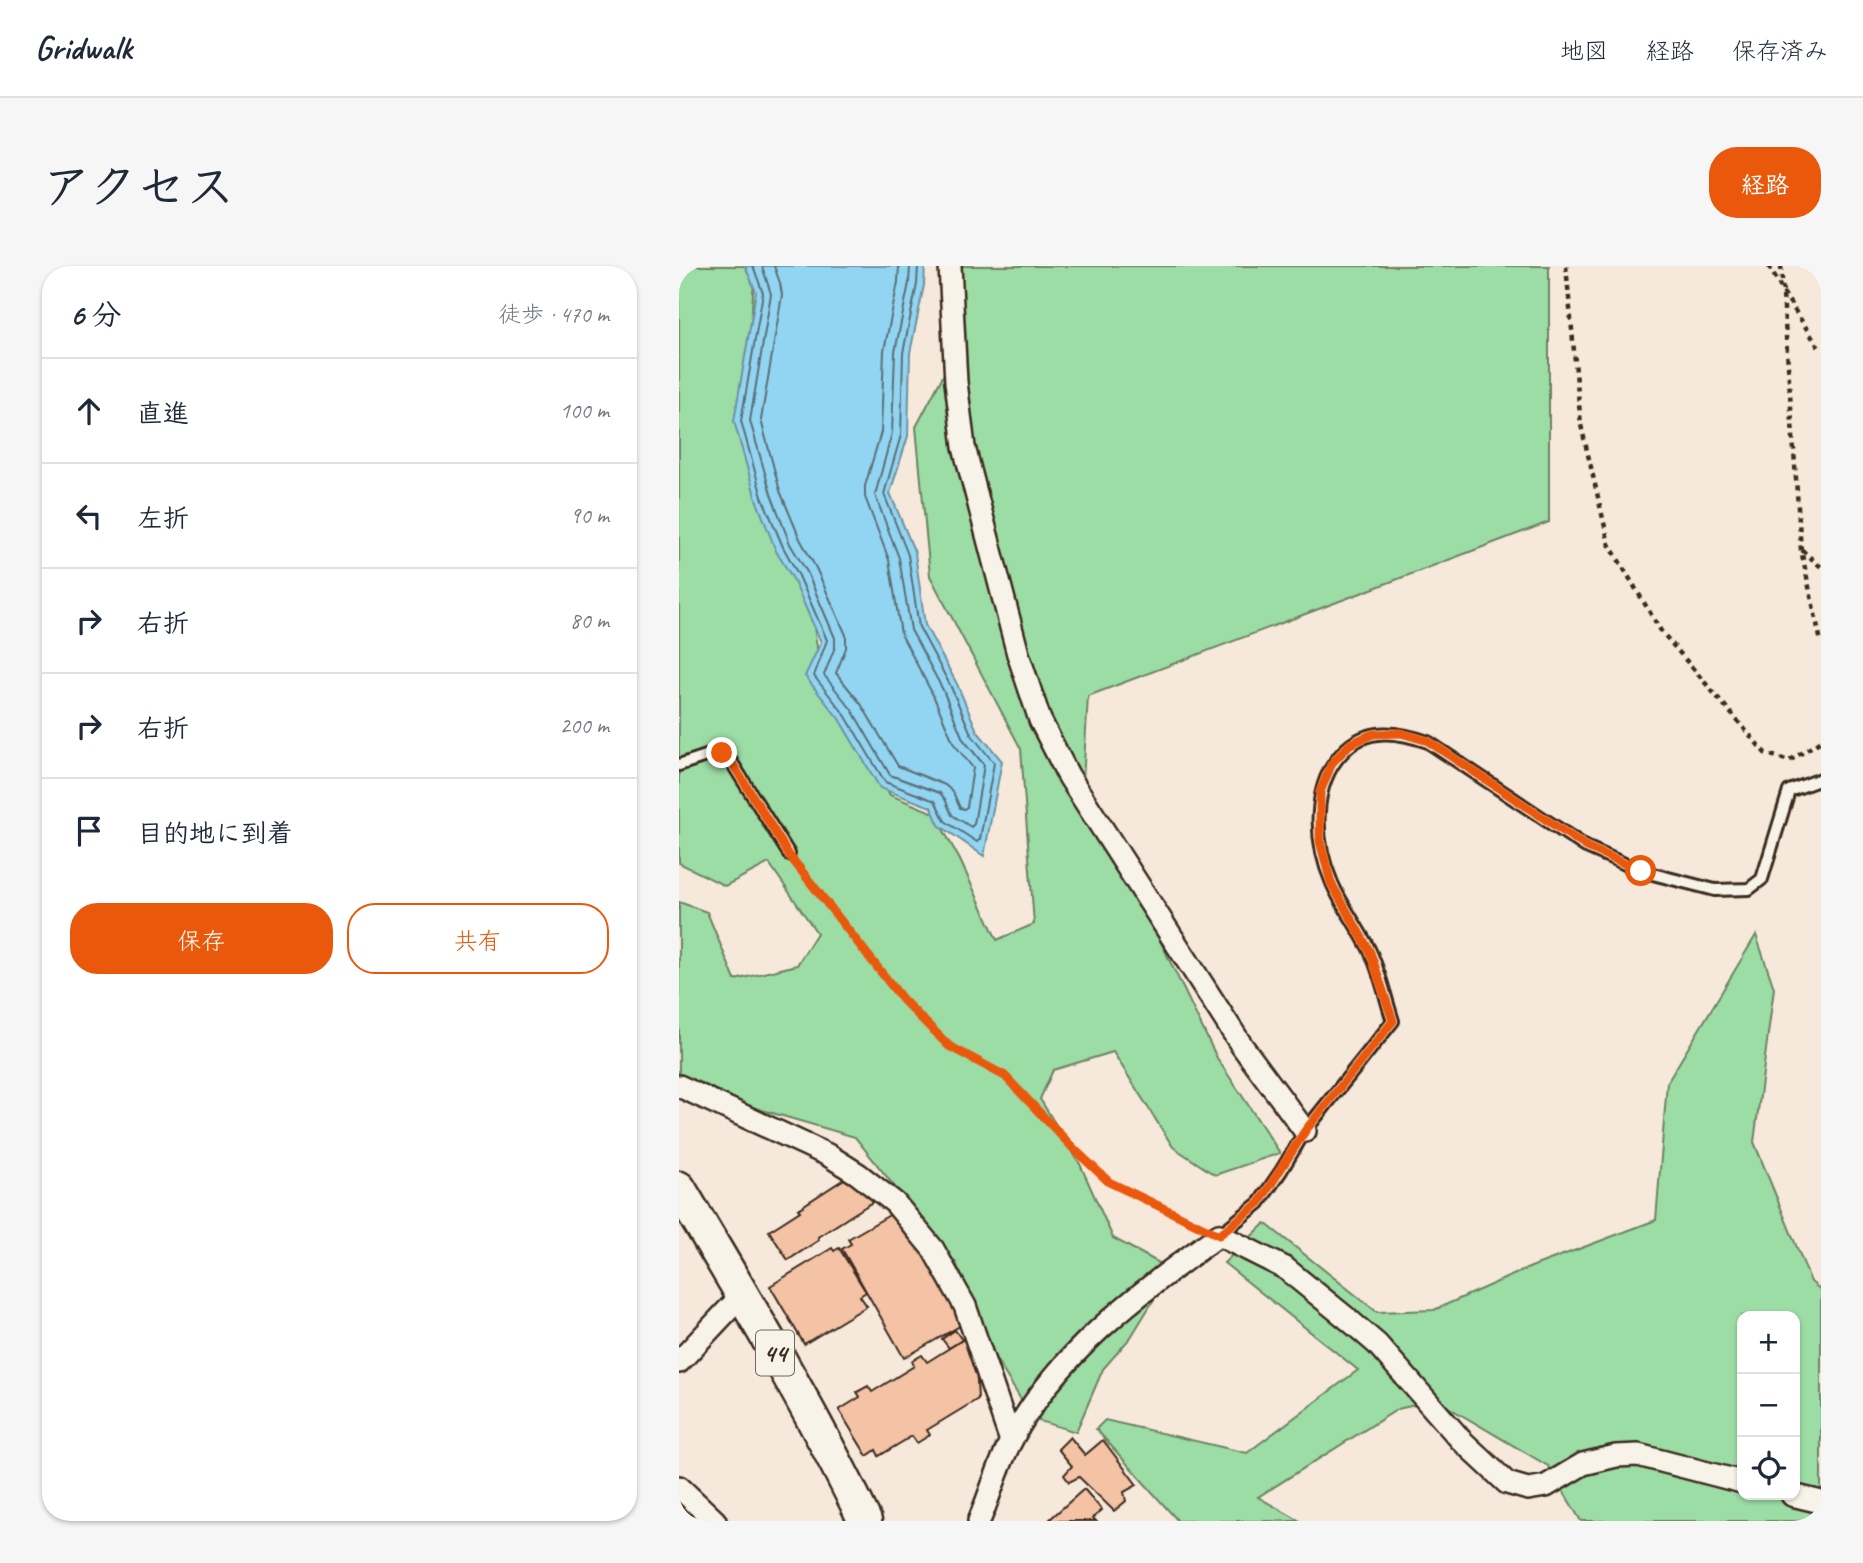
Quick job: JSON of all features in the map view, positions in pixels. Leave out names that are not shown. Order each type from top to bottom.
[{"type":"main road","name":"44","points":[[679,1188],[742,1294],[846,1481],[865,1521]]},
{"type":"street","points":[[950,266],[956,382],[964,447],[1018,654],[1040,720],[1068,775],[1234,1034],[1305,1131]]},
{"type":"street","points":[[679,1086],[828,1155],[895,1203],[933,1249],[965,1306],[1011,1441]]},
{"type":"street","points":[[979,1521],[1011,1441],[1038,1397],[1074,1353],[1132,1301],[1219,1235],[1285,1268],[1377,1344],[1461,1440],[1507,1483],[1528,1489],[1546,1486],[1583,1464],[1616,1456],[1638,1455],[1737,1481]]},
{"type":"street","points":[[679,1362],[742,1294]]},
{"type":"street","points":[[679,1487],[715,1521]]},
{"type":"street","points":[[1800,1497],[1821,1502]]},
{"type":"lane","points":[[1219,1235],[1259,1203],[1305,1131],[1393,1021],[1370,952],[1331,883],[1320,841],[1320,792],[1332,763],[1350,744],[1373,734],[1401,733],[1428,741],[1587,847],[1641,871],[1715,890],[1749,889],[1762,879],[1789,791],[1821,779]]},
{"type":"lane","points":[[679,765],[722,753],[729,758],[789,855]]},
{"type":"path","points":[[1566,266],[1581,425],[1609,544],[1661,631],[1765,753],[1789,761],[1821,741]]},
{"type":"path","points":[[1769,266],[1821,351]]},
{"type":"path","points":[[1781,266],[1801,550],[1821,642]]},
{"type":"path","points":[[1801,550],[1821,567]]},
{"type":"path","points":[[789,855],[903,1000],[949,1046],[1005,1076],[1109,1182],[1219,1235]]},
{"type":"green space","points":[[679,266],[749,266],[754,278],[748,373],[811,608],[821,673],[890,795],[934,813],[960,860],[997,940],[1034,924],[1021,749],[930,576],[916,427],[946,370],[950,266],[1549,266],[1549,522],[1088,696],[1083,782],[1217,1058],[1280,1153],[1215,1175],[1173,1147],[1113,1052],[1053,1070],[1040,1099],[1080,1164],[1113,1238],[1172,1270],[1131,1337],[1103,1369],[1076,1432],[1033,1419],[994,1356],[956,1263],[855,1137],[721,1098],[679,1076],[679,902],[707,912],[735,980],[797,965],[817,933],[769,863],[725,886],[679,863]]},
{"type":"green space","points":[[1756,935],[1774,988],[1754,1142],[1811,1282],[1821,1290],[1821,1521],[1581,1521],[1548,1466],[1436,1400],[1398,1409],[1258,1497],[1300,1521],[1178,1521],[1096,1429],[1105,1420],[1247,1453],[1358,1370],[1224,1263],[1265,1223],[1377,1312],[1434,1310],[1531,1267],[1656,1220],[1667,1083]]},
{"type":"water","points":[[745,266],[925,266],[924,285],[910,353],[908,436],[890,493],[915,553],[925,625],[957,684],[977,731],[1002,761],[984,856],[939,825],[931,807],[880,788],[839,719],[805,676],[821,642],[793,579],[776,551],[756,499],[734,421],[756,292]]},
{"type":"building","points":[[855,1172],[874,1201],[788,1260],[769,1231]]},
{"type":"building","points":[[893,1213],[968,1313],[965,1323],[904,1358],[842,1249],[851,1244],[848,1239]]},
{"type":"building","points":[[832,1248],[834,1251],[839,1248],[866,1292],[860,1296],[867,1306],[804,1344],[770,1286]]},
{"type":"building","points":[[955,1330],[962,1340],[949,1348],[942,1339]]},
{"type":"building","points":[[969,1336],[975,1346],[968,1350],[976,1363],[978,1399],[927,1430],[930,1435],[917,1443],[912,1436],[879,1456],[876,1450],[867,1456],[839,1410],[860,1397],[857,1392],[868,1386],[872,1392],[914,1366],[912,1361],[922,1355],[927,1362]]},
{"type":"building","points":[[1070,1437],[1085,1455],[1103,1440],[1137,1485],[1124,1492],[1126,1501],[1114,1511],[1079,1477],[1069,1482],[1064,1475],[1072,1466],[1058,1449]]},
{"type":"building","points":[[1084,1489],[1102,1510],[1093,1518],[1096,1521],[1050,1519]]},
{"type":"route","points":[[722,753],[729,758],[789,855],[903,1000],[949,1046],[1005,1076],[1109,1182],[1219,1235],[1259,1203],[1305,1131],[1393,1021],[1370,952],[1331,883],[1320,841],[1320,792],[1332,763],[1350,744],[1373,734],[1401,733],[1428,741],[1488,779],[1535,815],[1587,847],[1641,871]]}]
